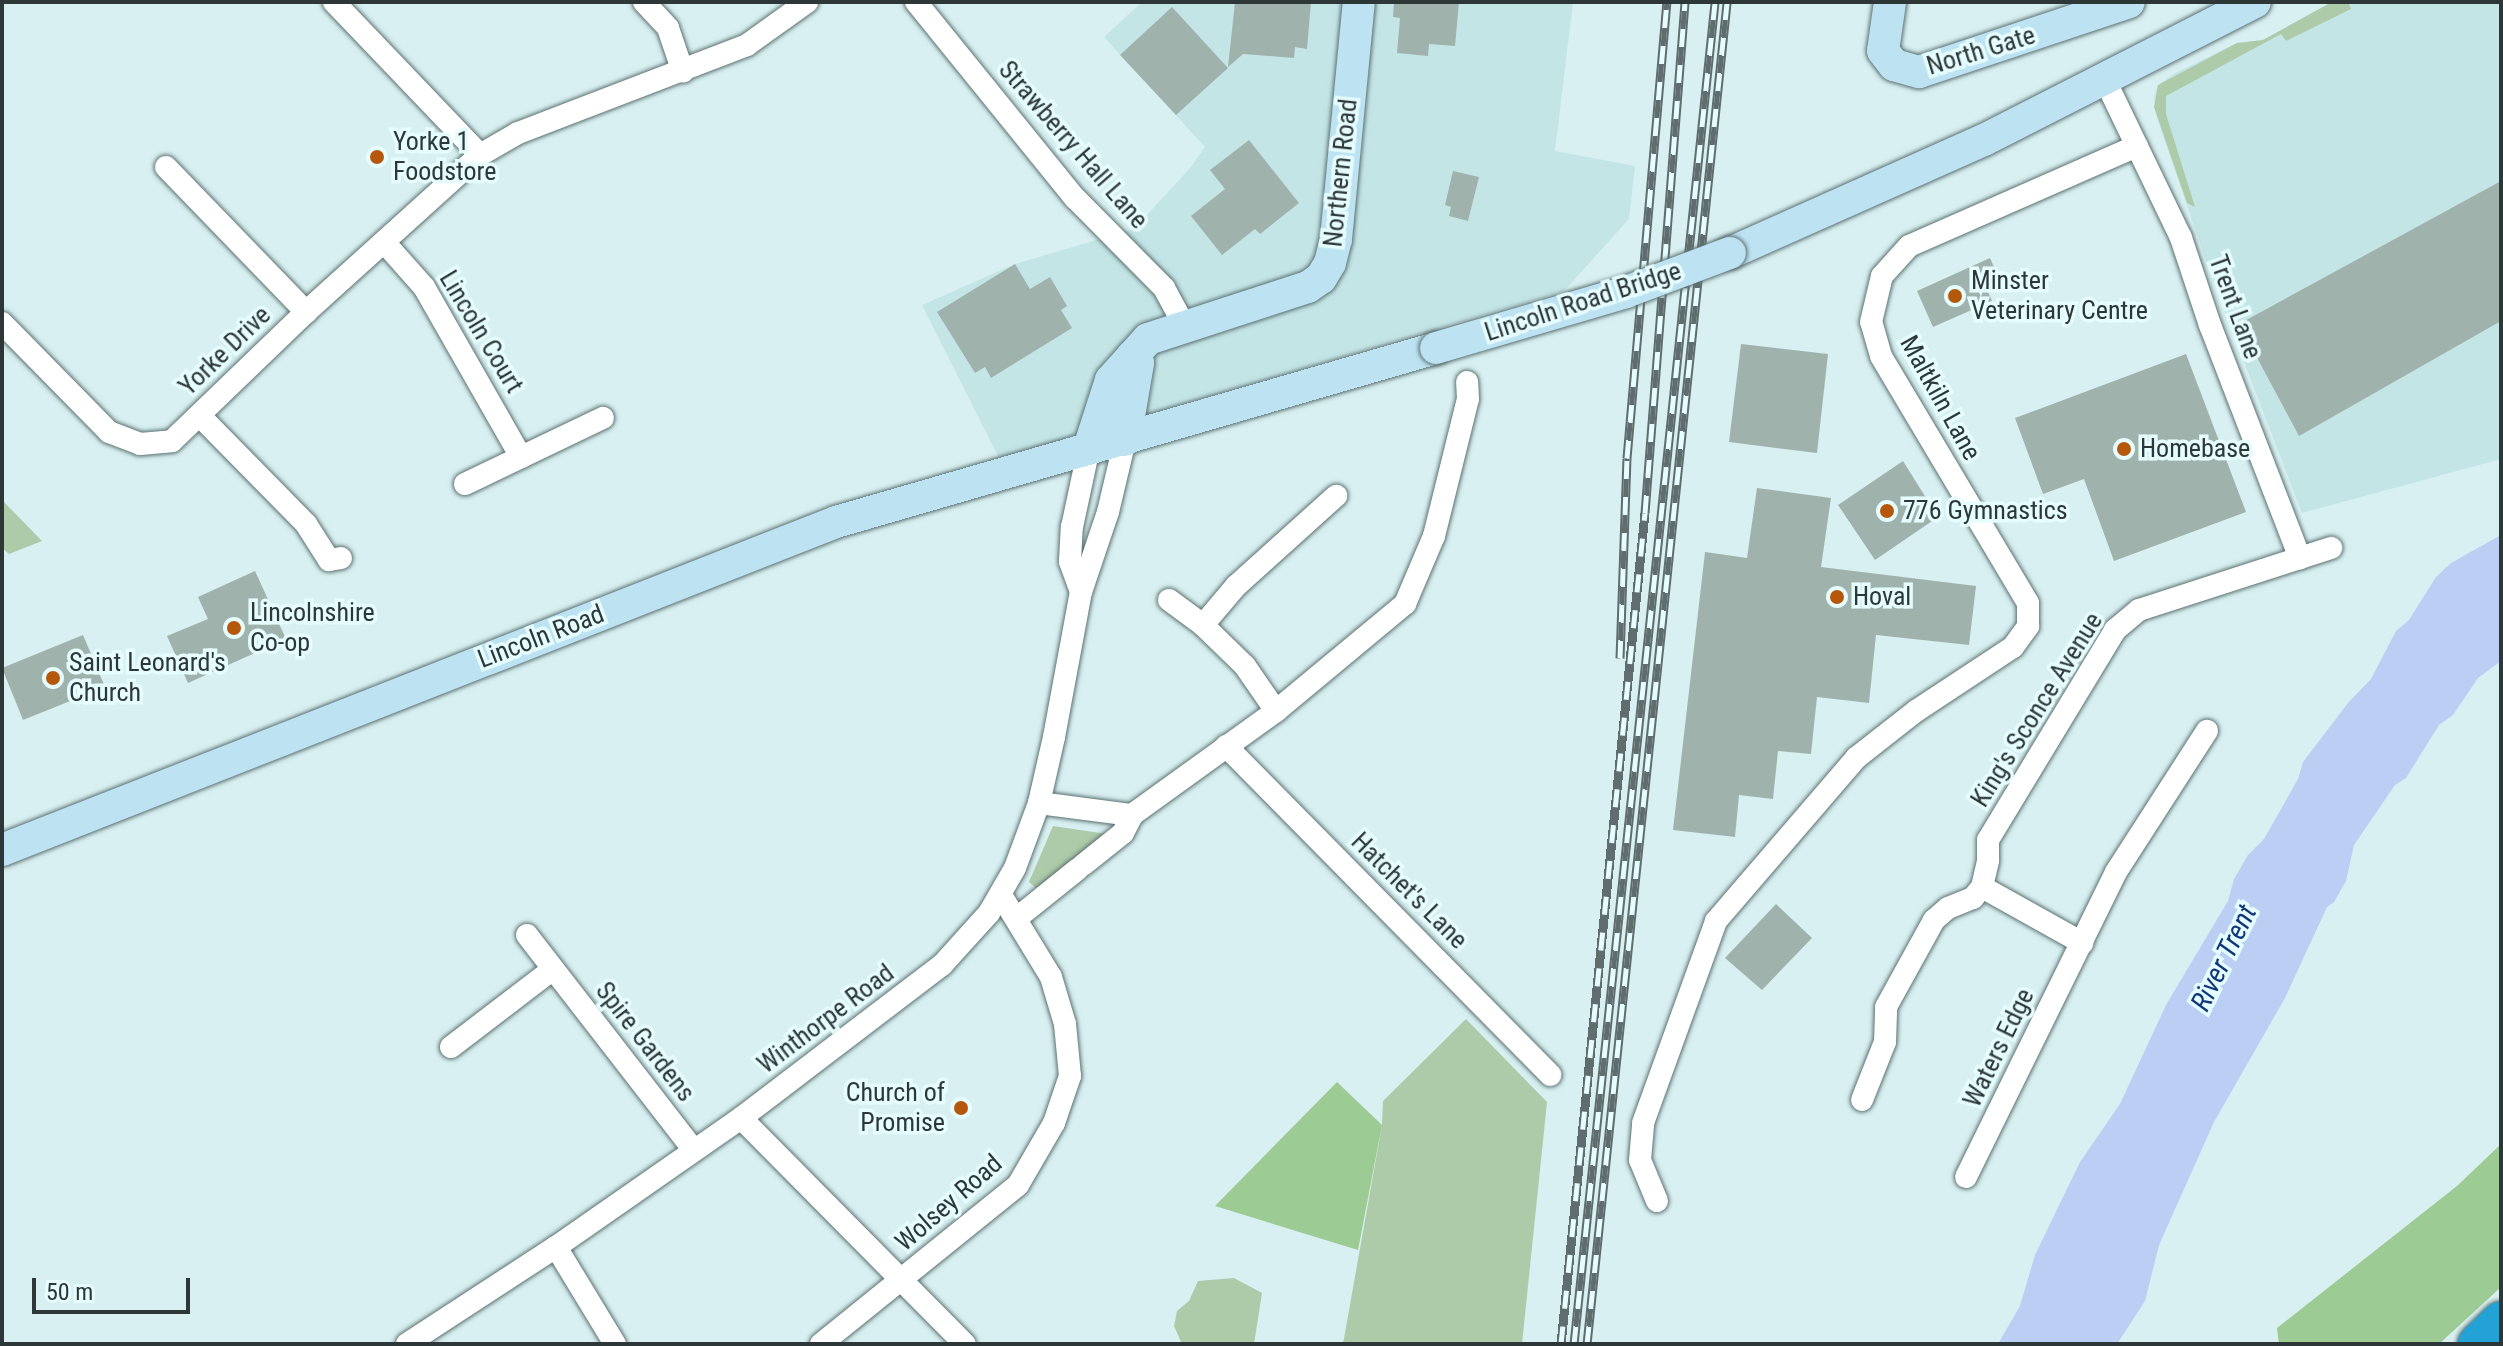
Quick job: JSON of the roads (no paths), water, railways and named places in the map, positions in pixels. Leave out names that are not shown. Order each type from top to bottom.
[{"type":"highway","points":[[2478,1344],[2501,1322]]},
{"type":"main road","name":"Northern Road","points":[[1089,448],[1111,380],[1148,339],[1308,287],[1321,278],[1330,263],[1336,239],[1359,2]]},
{"type":"main road","name":"North Gate","points":[[1890,2],[1883,51],[1894,65],[1919,72],[2129,2]]},
{"type":"main road","name":"Lincoln Road Bridge","points":[[1125,440],[1626,292],[1730,253],[1862,197],[2105,80],[2255,2]]},
{"type":"main road","points":[[1125,440],[1138,363],[1132,356]]},
{"type":"main road","name":"Lincoln Road","points":[[2,850],[836,522],[1125,440]]},
{"type":"street","points":[[334,2],[480,155]]},
{"type":"street","points":[[644,2],[668,28],[683,72]]},
{"type":"street","name":"Yorke Drive","points":[[2,323],[109,432],[140,444],[172,441],[306,312],[480,155],[533,127],[747,45],[807,2]]},
{"type":"street","name":"Strawberry Hall Lane","points":[[916,2],[1075,198],[1164,288],[1184,325]]},
{"type":"street","name":"Trent Lane","points":[[2105,80],[2181,238],[2210,325],[2300,558]]},
{"type":"street","name":"Maltkiln Lane","points":[[1657,1201],[1640,1160],[1643,1123],[1716,921],[1856,758],[1916,711],[2013,647],[2028,626],[2028,603],[1881,356],[1871,322],[1882,276],[1909,246],[2137,146]]},
{"type":"street","points":[[166,167],[306,312]]},
{"type":"street","name":"Lincoln Court","points":[[384,242],[424,287],[521,457]]},
{"type":"street","points":[[1017,918],[1123,833],[1132,815],[1276,711],[1405,604],[1434,536],[1468,399],[1467,382]]},
{"type":"street","points":[[199,415],[306,524],[329,560],[341,558]]},
{"type":"street","points":[[465,484],[603,418]]},
{"type":"street","name":"Winthorpe Road","points":[[407,1344],[556,1247],[741,1118],[942,965],[1001,895],[1039,803],[1081,592],[1108,512],[1125,440]]},
{"type":"street","name":"Winthorpe Road","points":[[1081,592],[1070,561],[1072,527],[1089,448]]},
{"type":"street","points":[[1203,625],[1236,586],[1336,496]]},
{"type":"street","name":"King's Sconce Avenue","points":[[1982,887],[1988,860],[1988,840],[2115,630],[2139,610],[2331,548]]},
{"type":"street","points":[[1169,600],[1203,625],[1245,666],[1276,711]]},
{"type":"street","name":"Waters Edge","points":[[1966,1177],[2116,872],[2207,731]]},
{"type":"street","name":"Hatchet's Lane","points":[[1226,746],[1551,1075]]},
{"type":"street","points":[[1039,803],[1132,815]]},
{"type":"street","points":[[1862,1100],[1885,1042],[1886,1007],[1934,920],[1948,908],[1973,898],[1982,887],[2082,943]]},
{"type":"street","name":"Wolsey Road","points":[[821,1344],[1018,1185],[1054,1123],[1070,1076],[1065,1024],[1051,977],[1001,895]]},
{"type":"street","name":"Spire Gardens","points":[[527,935],[694,1150]]},
{"type":"street","points":[[451,1047],[553,969]]},
{"type":"street","points":[[741,1118],[965,1344]]},
{"type":"street","points":[[556,1247],[615,1344]]},
{"type":"water","name":"River Trent","points":[[2501,535],[2501,661],[2478,678],[2453,715],[2439,725],[2406,778],[2395,785],[2354,845],[2346,881],[2334,902],[2327,907],[2285,998],[2214,1122],[2159,1245],[2145,1301],[2117,1344],[1998,1344],[2020,1306],[2035,1255],[2080,1162],[2120,1104],[2166,1005],[2228,901],[2234,879],[2248,855],[2264,839],[2298,779],[2303,762],[2348,703],[2371,679],[2396,631],[2409,620],[2436,577],[2451,563]]},
{"type":"railway","points":[[1620,658],[1627,458],[1667,2]]},
{"type":"railway","points":[[1561,1344],[1645,513],[1685,2]]},
{"type":"railway","points":[[1574,1344],[1715,2]]},
{"type":"railway","points":[[1587,1344],[1727,2]]},
{"type":"place","name":"Yorke 1 Foodstore","points":[[377,157]]},
{"type":"place","name":"Minster Veterinary Centre","points":[[1955,296]]},
{"type":"place","name":"Homebase","points":[[2124,449]]},
{"type":"place","name":"776 Gymnastics","points":[[1887,511]]},
{"type":"place","name":"Hoval","points":[[1837,597]]},
{"type":"place","name":"Lincolnshire Co-op","points":[[234,628]]},
{"type":"place","name":"Saint Leonard's Church","points":[[53,678]]},
{"type":"place","name":"Church of Promise","points":[[961,1108]]}]
